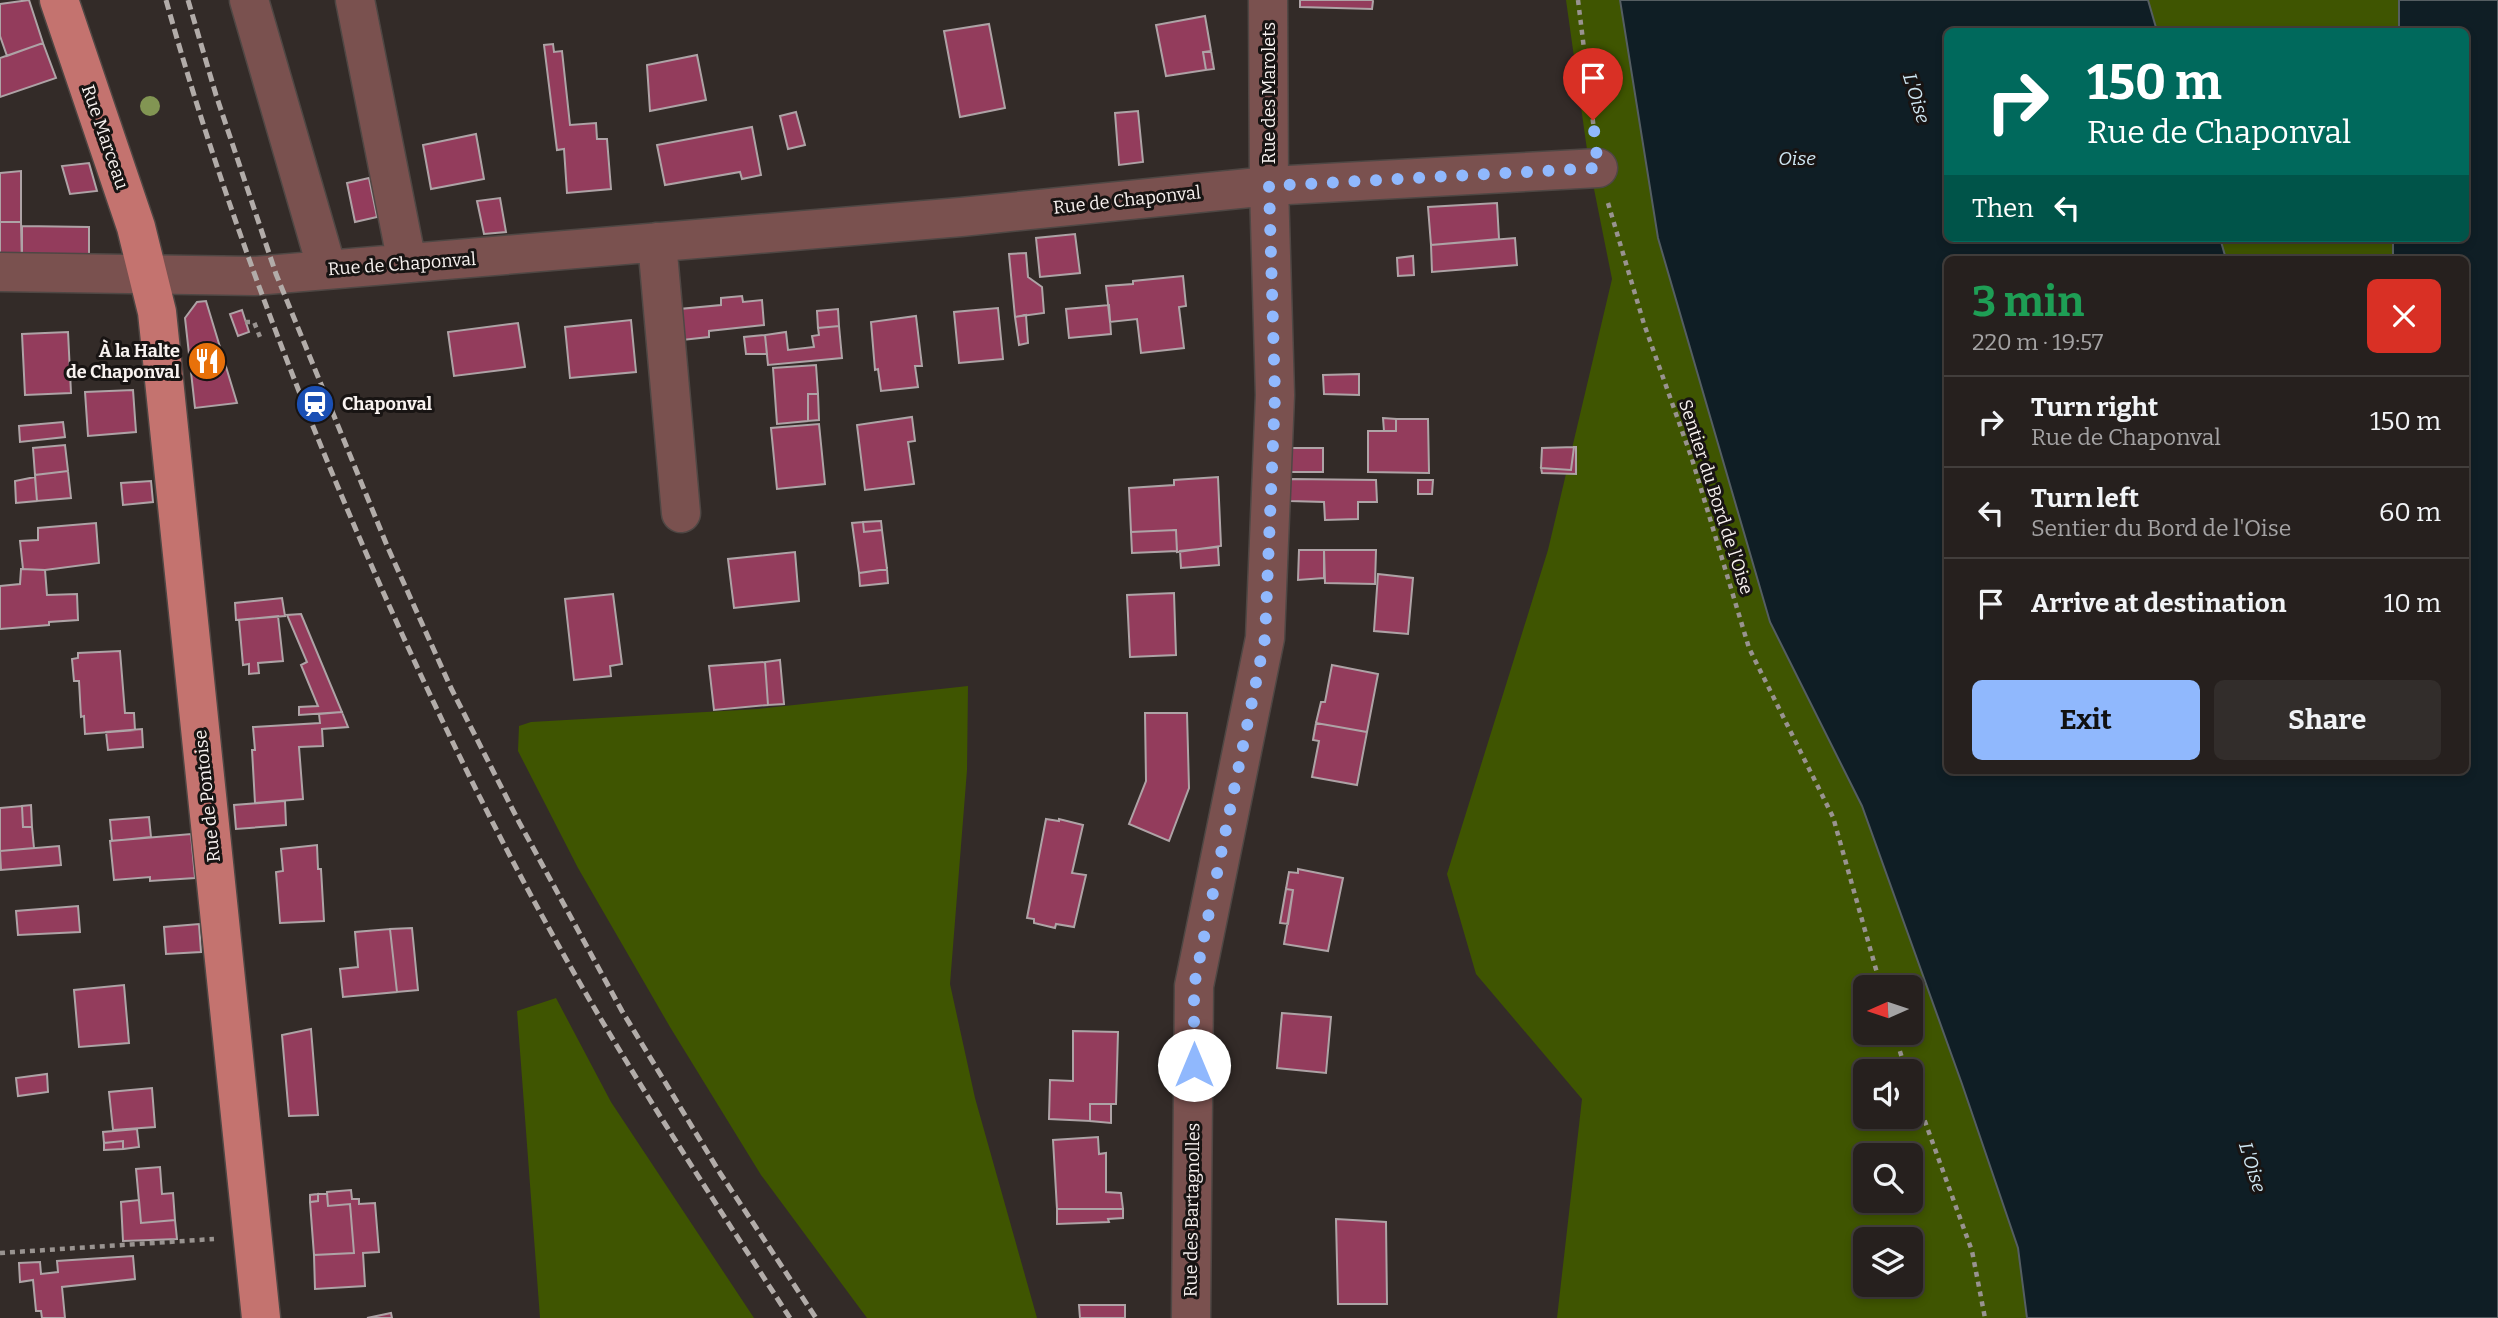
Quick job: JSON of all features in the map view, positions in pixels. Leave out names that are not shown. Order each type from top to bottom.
[{"type":"main road","name":"Rue Marceau","points":[[59,0],[136,227],[147,275]]},
{"type":"main road","name":"Rue de Pontoise","points":[[147,275],[157,312],[261,1318]]},
{"type":"street","points":[[250,0],[327,269]]},
{"type":"street","points":[[355,0],[407,263]]},
{"type":"street","name":"Rue des Marolets","points":[[1268,0],[1269,186]]},
{"type":"street","name":"Rue de Chaponval","points":[[0,272],[225,277],[961,217],[1269,186],[1598,168]]},
{"type":"street","name":"Rue des Bartagnolles","points":[[1191,1318],[1194,986],[1265,638],[1275,395],[1269,186]]},
{"type":"street","points":[[657,242],[681,513]]},
{"type":"path","name":"Sentier du Bord de l'Oise","points":[[1578,0],[1598,168],[1644,324],[1692,459],[1749,648],[1832,817],[1878,975]]},
{"type":"path","points":[[246,322],[254,322],[260,337]]},
{"type":"path","points":[[1923,1116],[1972,1251],[1985,1318]]},
{"type":"path","points":[[0,1252],[253,1237]]},
{"type":"green space","points":[[1566,0],[1628,0],[1870,816],[2018,1248],[2027,1318],[1557,1318],[1582,1099],[1476,974],[1447,874],[1548,550],[1612,279],[1589,164]]},
{"type":"green space","points":[[2148,0],[2399,0],[2399,28],[2156,28]]},
{"type":"green space","points":[[2221,242],[2393,242],[2393,256],[2225,256]]},
{"type":"green space","points":[[968,686],[967,770],[950,984],[975,1098],[1037,1318],[867,1318],[761,1175],[670,1027],[578,868],[518,751],[519,726],[531,722],[758,709]]},
{"type":"green space","points":[[556,998],[611,1102],[754,1318],[540,1318],[517,1011]]},
{"type":"water","name":"Oise","points":[[1620,0],[2148,0],[2156,28],[1944,28],[1944,242],[2221,242],[2225,256],[1944,256],[1944,774],[2469,774],[2469,256],[2393,256],[2393,242],[2469,242],[2469,28],[2399,28],[2399,0],[2498,0],[2498,1318],[2027,1318],[2018,1248],[1862,806],[1770,622],[1658,238]]},
{"type":"building","points":[[29,0],[43,43],[7,56],[0,36],[0,4]]},
{"type":"building","points":[[1300,0],[1373,1],[1372,9],[1300,7]]},
{"type":"building","points":[[1205,16],[1211,51],[1203,52],[1206,70],[1166,76],[1156,25]]},
{"type":"building","points":[[989,24],[1005,108],[960,117],[944,31]]},
{"type":"building","points":[[43,43],[56,78],[0,97],[0,58]]},
{"type":"building","points":[[553,44],[554,52],[562,51],[570,125],[596,123],[597,139],[607,139],[611,189],[567,193],[564,149],[557,150],[544,45]]},
{"type":"building","points":[[1211,51],[1214,69],[1206,70],[1203,52]]},
{"type":"building","points":[[697,55],[706,100],[650,111],[647,65]]},
{"type":"building","points":[[1138,111],[1143,162],[1119,165],[1115,113]]},
{"type":"building","points":[[796,112],[805,145],[788,149],[780,116]]},
{"type":"building","points":[[752,127],[761,175],[742,179],[740,172],[665,185],[657,145]]},
{"type":"building","points":[[476,134],[484,179],[431,189],[423,145]]},
{"type":"building","points":[[89,163],[97,191],[70,194],[62,166]]},
{"type":"building","points":[[21,171],[21,222],[0,222],[0,173]]},
{"type":"building","points":[[369,178],[377,217],[355,222],[347,183]]},
{"type":"building","points":[[500,198],[506,232],[484,234],[477,201]]},
{"type":"building","points":[[1497,203],[1499,239],[1431,245],[1428,207]]},
{"type":"building","points":[[0,222],[21,222],[22,266],[0,266]]},
{"type":"building","points":[[22,226],[89,227],[89,267],[22,266]]},
{"type":"building","points":[[1075,234],[1080,273],[1040,277],[1036,238]]},
{"type":"building","points":[[1515,238],[1517,265],[1432,272],[1431,245]]},
{"type":"building","points":[[1026,253],[1028,277],[1042,287],[1044,313],[1015,317],[1009,254]]},
{"type":"building","points":[[1413,256],[1414,275],[1398,276],[1397,258]]},
{"type":"building","points":[[1183,276],[1186,306],[1179,307],[1184,348],[1141,353],[1137,319],[1110,322],[1106,286]]},
{"type":"building","points":[[742,296],[743,302],[762,300],[764,325],[709,331],[709,337],[673,341],[669,310],[721,305],[721,298]]},
{"type":"building","name":"À la Halte de Chaponval","points":[[206,301],[237,403],[195,408],[185,318],[197,302]]},
{"type":"building","points":[[1109,305],[1111,334],[1069,338],[1066,309]]},
{"type":"building","points":[[998,308],[1003,359],[959,363],[954,312]]},
{"type":"building","points":[[838,309],[839,326],[818,328],[817,311]]},
{"type":"building","points":[[242,310],[249,332],[238,336],[230,314]]},
{"type":"building","points":[[1026,315],[1028,343],[1019,345],[1015,317]]},
{"type":"building","points":[[916,316],[922,366],[915,366],[918,387],[881,391],[878,369],[875,370],[871,322]]},
{"type":"building","points":[[631,320],[636,372],[570,378],[565,327]]},
{"type":"building","points":[[518,323],[525,367],[454,376],[448,332]]},
{"type":"building","points":[[839,326],[842,358],[768,365],[765,335],[786,332],[788,350],[814,347],[812,336],[819,335],[818,328]]},
{"type":"building","points":[[68,332],[71,393],[25,395],[22,334]]},
{"type":"building","points":[[765,335],[767,354],[746,354],[744,337]]},
{"type":"building","points":[[816,365],[818,394],[808,394],[808,421],[777,424],[773,368]]},
{"type":"building","points":[[1359,374],[1359,395],[1324,394],[1323,375]]},
{"type":"building","points":[[133,390],[136,432],[88,436],[85,392]]},
{"type":"building","points":[[808,394],[818,394],[819,420],[808,421]]},
{"type":"building","points":[[912,417],[915,441],[908,442],[914,484],[865,490],[857,425]]},
{"type":"building","points":[[1383,418],[1396,419],[1396,431],[1384,431]]},
{"type":"building","points":[[1396,419],[1428,419],[1429,473],[1368,472],[1368,431],[1396,431]]},
{"type":"building","points":[[63,422],[65,437],[20,442],[19,426]]},
{"type":"building","points":[[819,424],[825,484],[777,489],[771,428]]},
{"type":"building","points":[[65,445],[68,471],[35,475],[33,448]]},
{"type":"building","points":[[1574,447],[1571,470],[1541,468],[1542,448]]},
{"type":"building","points":[[1574,447],[1576,474],[1542,473],[1541,468],[1571,470]]},
{"type":"building","points":[[1284,448],[1323,448],[1323,472],[1284,472]]},
{"type":"building","points":[[68,471],[71,498],[37,501],[35,475]]},
{"type":"building","points":[[35,477],[37,501],[16,503],[15,481]]},
{"type":"building","points":[[1218,477],[1221,546],[1177,552],[1176,530],[1131,532],[1129,488],[1174,485],[1174,480]]},
{"type":"building","points":[[1290,479],[1376,480],[1377,502],[1358,502],[1358,519],[1325,520],[1324,502],[1290,501]]},
{"type":"building","points":[[1418,480],[1433,480],[1432,494],[1418,494]]},
{"type":"building","points":[[151,481],[153,502],[123,505],[121,483]]},
{"type":"building","points":[[881,521],[882,530],[864,532],[863,522]]},
{"type":"building","points":[[863,522],[864,532],[882,530],[887,569],[859,573],[852,523]]},
{"type":"building","points":[[96,523],[99,563],[45,570],[23,569],[20,541],[38,540],[38,528]]},
{"type":"building","points":[[1176,530],[1177,551],[1132,553],[1131,532]]},
{"type":"building","points":[[1218,547],[1219,565],[1181,568],[1180,551]]},
{"type":"building","points":[[1299,550],[1324,550],[1324,578],[1298,580]]},
{"type":"building","points":[[1324,550],[1376,550],[1375,584],[1325,583]]},
{"type":"building","points":[[795,552],[799,601],[734,608],[728,559]]},
{"type":"building","points":[[21,569],[45,570],[47,595],[77,594],[78,620],[0,629],[0,586],[20,584]]},
{"type":"building","points":[[887,569],[888,583],[860,586],[859,573]]},
{"type":"building","points":[[1378,574],[1413,578],[1408,634],[1374,631]]},
{"type":"building","points":[[1174,593],[1176,655],[1130,657],[1127,595]]},
{"type":"building","points":[[613,594],[622,664],[610,666],[611,676],[574,680],[565,599]]},
{"type":"building","points":[[282,598],[285,616],[236,620],[235,603]]},
{"type":"building","points":[[301,614],[342,712],[299,715],[299,707],[318,706],[301,665],[307,662],[287,615]]},
{"type":"building","points":[[278,616],[283,661],[258,663],[259,673],[249,674],[249,664],[243,665],[239,620]]},
{"type":"building","points":[[120,651],[125,713],[134,713],[135,730],[85,734],[79,681],[74,681],[72,659],[78,658],[78,653]]},
{"type":"building","points":[[780,660],[784,704],[768,705],[765,662]]},
{"type":"building","points":[[765,662],[768,705],[714,710],[709,666]]},
{"type":"building","points":[[1332,665],[1378,674],[1367,732],[1316,723],[1321,702],[1325,702]]},
{"type":"building","points":[[342,712],[348,727],[322,729],[323,746],[299,747],[303,799],[255,803],[253,727],[320,723],[319,714]]},
{"type":"building","points":[[1145,713],[1187,713],[1189,788],[1169,841],[1129,824],[1146,781]]},
{"type":"building","points":[[1316,723],[1367,732],[1357,785],[1312,777],[1319,741],[1313,740]]},
{"type":"building","points":[[142,729],[143,747],[108,750],[106,732]]},
{"type":"building","points":[[285,801],[286,825],[236,829],[234,805]]},
{"type":"building","points":[[31,805],[32,827],[23,827],[22,806]]},
{"type":"building","points":[[22,806],[23,827],[32,827],[34,848],[0,851],[0,808]]},
{"type":"building","points":[[149,817],[151,837],[112,841],[110,820]]},
{"type":"building","points":[[1046,819],[1083,825],[1072,873],[1086,875],[1074,927],[1056,924],[1055,928],[1034,923],[1034,919],[1027,918]]},
{"type":"building","points":[[191,834],[195,878],[150,881],[150,877],[114,880],[110,841]]},
{"type":"building","points":[[317,845],[324,921],[280,923],[276,872],[283,871],[281,849]]},
{"type":"building","points":[[59,846],[61,865],[1,870],[0,851]]},
{"type":"building","points":[[1298,869],[1343,878],[1328,951],[1284,944],[1293,890],[1286,889],[1289,872],[1298,873]]},
{"type":"building","points":[[1286,889],[1293,890],[1288,924],[1280,923]]},
{"type":"building","points":[[78,906],[80,932],[18,935],[16,911]]},
{"type":"building","points":[[199,924],[201,952],[166,954],[164,927]]},
{"type":"building","points":[[412,928],[418,990],[397,992],[390,929]]},
{"type":"building","points":[[390,929],[397,992],[343,997],[340,969],[358,967],[355,932]]},
{"type":"building","points":[[124,985],[129,1043],[79,1047],[74,990]]},
{"type":"building","points":[[1282,1013],[1331,1017],[1326,1073],[1277,1068]]},
{"type":"building","points":[[311,1029],[318,1115],[289,1116],[282,1035]]},
{"type":"building","points":[[1073,1031],[1118,1032],[1116,1104],[1090,1104],[1090,1121],[1049,1119],[1050,1080],[1073,1081]]},
{"type":"building","points":[[47,1074],[48,1092],[18,1096],[16,1078]]},
{"type":"building","points":[[152,1088],[155,1127],[113,1130],[109,1092]]},
{"type":"building","points":[[1090,1104],[1111,1104],[1111,1123],[1090,1121]]},
{"type":"building","points":[[137,1129],[139,1147],[123,1149],[123,1141],[104,1143],[103,1132]]},
{"type":"building","points":[[1098,1137],[1099,1154],[1106,1153],[1106,1192],[1121,1193],[1123,1209],[1057,1209],[1053,1140]]},
{"type":"building","points":[[123,1141],[123,1149],[104,1150],[104,1143]]},
{"type":"building","points":[[160,1167],[162,1194],[173,1193],[175,1220],[141,1223],[136,1169]]},
{"type":"building","points":[[351,1190],[352,1199],[359,1199],[359,1204],[375,1203],[379,1252],[363,1253],[365,1286],[315,1289],[314,1255],[354,1253],[350,1204],[328,1206],[327,1192]]},
{"type":"building","points":[[318,1194],[318,1201],[310,1202],[310,1195]]},
{"type":"building","points":[[318,1194],[327,1194],[328,1206],[350,1204],[354,1253],[314,1255],[310,1202],[318,1201]]},
{"type":"building","points":[[139,1200],[141,1223],[175,1220],[177,1239],[123,1241],[121,1202]]},
{"type":"building","points":[[1057,1209],[1123,1209],[1123,1218],[1108,1219],[1109,1222],[1057,1224]]},
{"type":"building","points":[[1336,1219],[1386,1222],[1387,1304],[1338,1304]]},
{"type":"building","points":[[133,1256],[135,1279],[62,1287],[65,1318],[42,1318],[41,1311],[36,1311],[33,1280],[20,1282],[19,1263],[40,1262],[41,1274],[58,1272],[57,1261]]},
{"type":"building","points":[[1079,1305],[1125,1305],[1125,1318],[1080,1318]]},
{"type":"building","points":[[391,1313],[392,1318],[367,1318]]},
{"type":"railway","points":[[166,0],[224,187],[291,371],[340,492],[463,764],[531,896],[605,1026],[790,1318]]},
{"type":"railway","points":[[188,0],[216,95],[276,274],[388,548],[451,688],[519,822],[622,1011],[720,1173],[816,1318]]},
{"type":"place","name":"À la Halte de Chaponval","points":[[207,361]]},
{"type":"place","name":"Chaponval","points":[[315,404]]},
{"type":"route","points":[[1194,1065],[1194,986],[1265,638],[1275,395],[1269,186],[1598,168],[1593,120]]},
{"type":"water label","name":"L'Oise","points":[[1917,98]]},
{"type":"water label","name":"L'Oise","points":[[2253,1167]]}]
